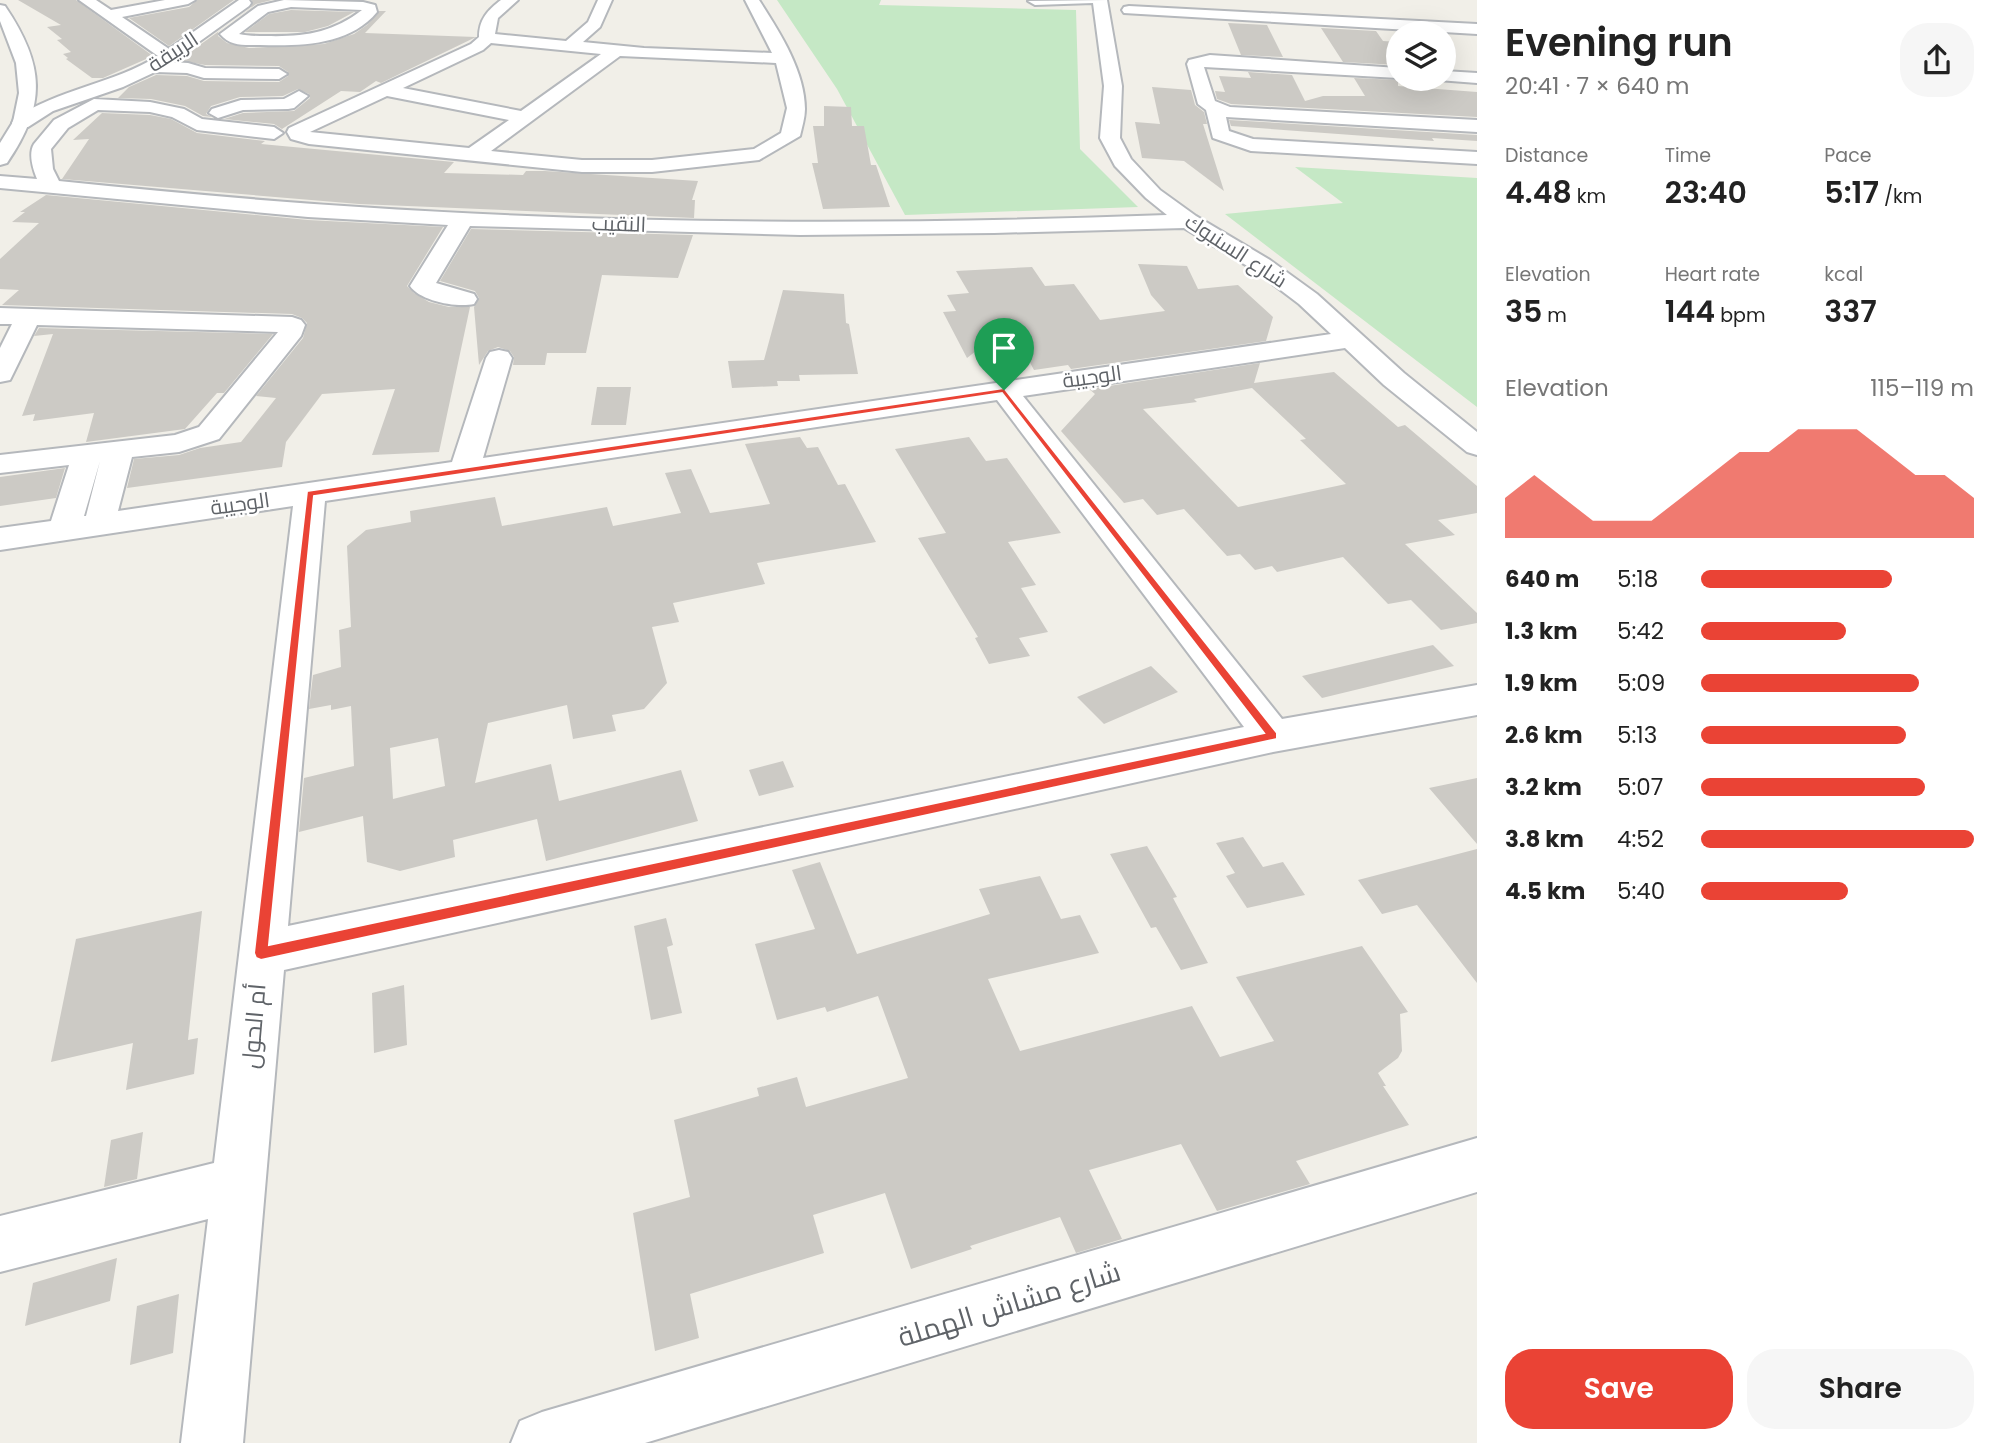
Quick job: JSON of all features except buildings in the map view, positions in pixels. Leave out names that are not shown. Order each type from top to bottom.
[{"type":"street","points":[[86,0],[168,57]]},
{"type":"street","points":[[111,15],[188,0]]},
{"type":"street","name":"الربيقة","points":[[22,123],[45,107],[93,98],[153,67],[248,0]]},
{"type":"street","points":[[510,0],[492,13],[485,26],[486,38],[477,47],[296,132],[309,138],[594,166],[652,166],[759,154],[790,135],[796,111],[792,78],[752,0]]},
{"type":"street","points":[[569,46],[594,24],[605,0]]},
{"type":"street","points":[[1035,1],[1088,0]]},
{"type":"street","name":"شارع السنبوك","points":[[1100,0],[1113,86],[1110,138],[1122,162],[1153,194],[1188,221],[1262,265],[1308,299],[1394,379],[1477,446]]},
{"type":"street","points":[[1246,0],[1259,23]]},
{"type":"street","points":[[293,2],[363,6],[370,8],[370,12],[350,29],[315,40],[238,40],[228,34],[263,9],[293,2]]},
{"type":"street","points":[[1374,8],[1386,21]]},
{"type":"street","points":[[1129,10],[1259,23],[1386,24]]},
{"type":"street","points":[[1404,21],[1453,11]]},
{"type":"street","points":[[0,159],[22,123],[26,109],[24,62],[19,40],[3,16]]},
{"type":"street","points":[[1456,36],[1476,40]]},
{"type":"street","points":[[486,38],[617,50],[781,58]]},
{"type":"street","points":[[471,156],[617,50]]},
{"type":"street","points":[[1386,72],[1277,59],[1198,61],[1195,64],[1207,104],[1227,111],[1477,126]]},
{"type":"street","points":[[153,67],[188,68],[204,73],[279,74]]},
{"type":"street","points":[[1456,77],[1477,78]]},
{"type":"street","points":[[385,90],[524,117]]},
{"type":"street","name":"الربيقة","points":[[26,92],[93,98]]},
{"type":"street","points":[[187,118],[241,105],[288,104],[299,96]]},
{"type":"street","points":[[0,199],[51,187],[43,169],[41,148],[61,124],[93,98],[178,113],[193,123],[207,126],[274,133]]},
{"type":"street","points":[[1214,108],[1220,134],[1251,145],[1477,158]]},
{"type":"street","points":[[1427,123],[1452,156]]},
{"type":"street","name":"النقيب","points":[[0,182],[295,208],[463,219],[656,226],[868,228],[1188,221]]},
{"type":"street","points":[[463,219],[422,286],[434,292],[465,299]]},
{"type":"street","points":[[0,316],[292,325],[292,331],[209,433],[179,443],[0,464]]},
{"type":"street","points":[[0,374],[29,316]]},
{"type":"street","name":"الوجيبة","points":[[0,539],[1353,339]]},
{"type":"street","points":[[464,471],[499,358]]},
{"type":"street","points":[[1004,390],[1273,736]]},
{"type":"street","points":[[99,525],[119,450]]},
{"type":"street","points":[[64,530],[87,454]]},
{"type":"street","name":"أم الحول","points":[[212,1443],[310,493]]},
{"type":"street","points":[[261,953],[1273,736],[1477,700]]},
{"type":"street","name":"شارع مشاش الهملة","points":[[542,1443],[1477,1165]]},
{"type":"street","points":[[0,1244],[240,1184]]},
{"type":"green space","points":[[777,0],[881,0],[879,5],[1076,10],[1080,149],[1138,207],[905,215],[837,89]]},
{"type":"green space","points":[[1295,167],[1477,178],[1477,407],[1225,214],[1343,203]]},
{"type":"route","points":[[1004,390],[1273,736],[261,953],[310,493],[1004,390]]}]
